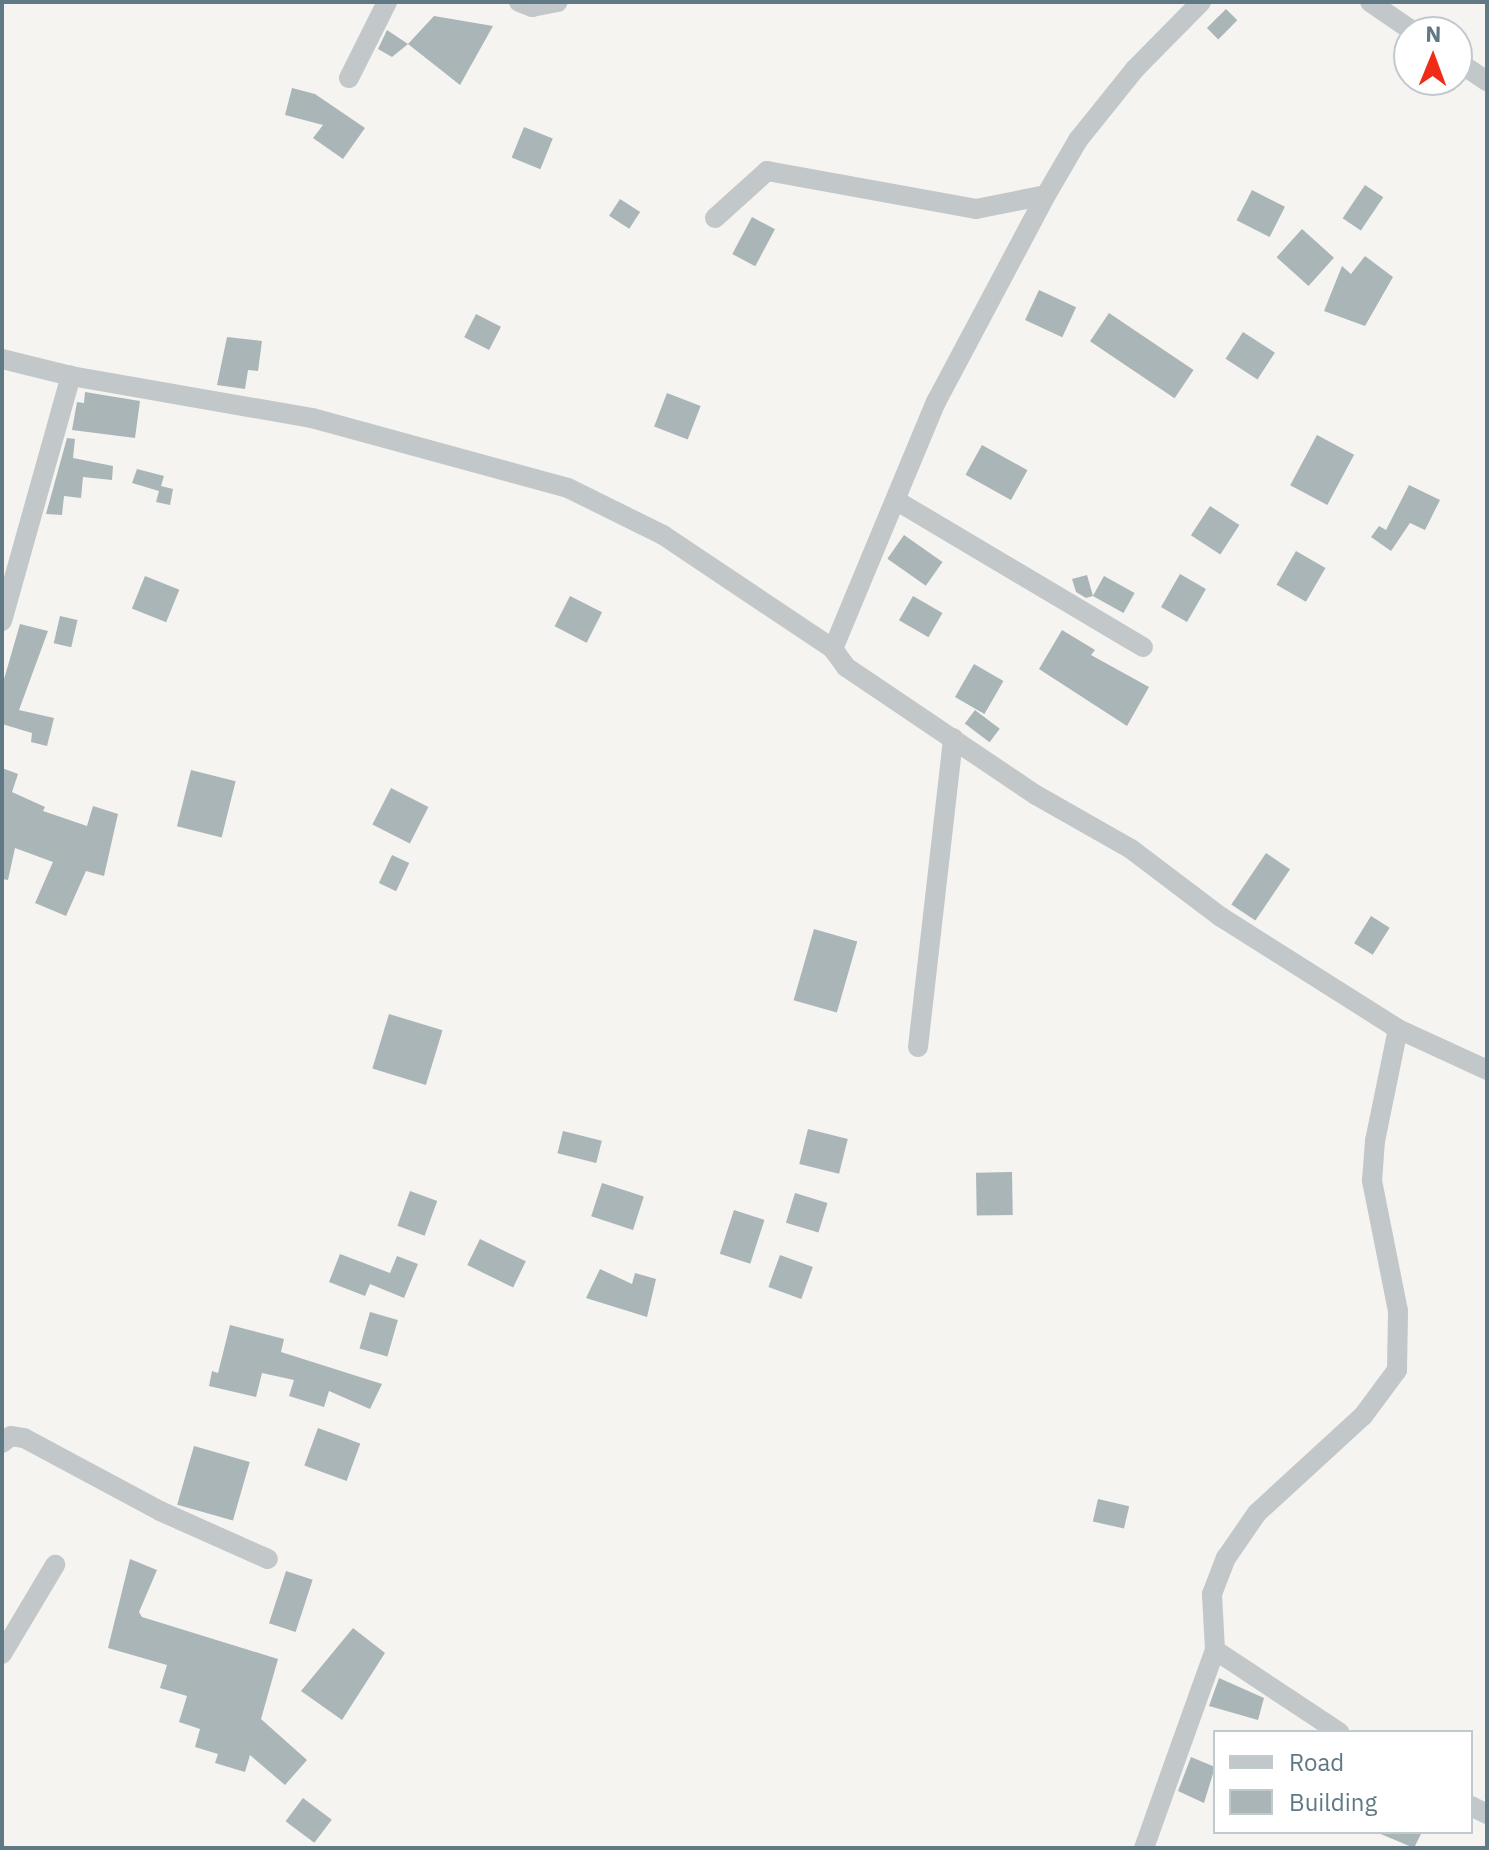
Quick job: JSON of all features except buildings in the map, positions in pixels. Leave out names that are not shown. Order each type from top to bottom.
[{"type":"street","points":[[349,78],[363,41],[387,2]]},
{"type":"street","points":[[519,2],[532,7],[558,2]]},
{"type":"street","points":[[833,649],[936,402],[1046,195],[1078,140],[1135,69],[1201,2]]},
{"type":"street","points":[[1370,2],[1393,18]]},
{"type":"street","points":[[715,218],[767,171],[976,209],[1046,195]]},
{"type":"street","points":[[2,359],[71,376],[312,418],[568,488],[663,535],[833,649],[846,667],[1398,1029],[1487,1070]]},
{"type":"street","points":[[2,621],[71,376]]},
{"type":"street","points":[[897,501],[1143,647]]},
{"type":"street","points":[[918,1047],[953,738]]},
{"type":"street","points":[[1144,1848],[1215,1650],[1212,1594],[1226,1558],[1257,1513],[1363,1416],[1397,1370],[1398,1311],[1372,1181],[1375,1141],[1398,1029]]},
{"type":"street","points":[[2,1443],[11,1436],[24,1438],[160,1511],[268,1559]]},
{"type":"street","points":[[2,1654],[55,1565]]},
{"type":"street","points":[[1215,1650],[1336,1730]]}]
